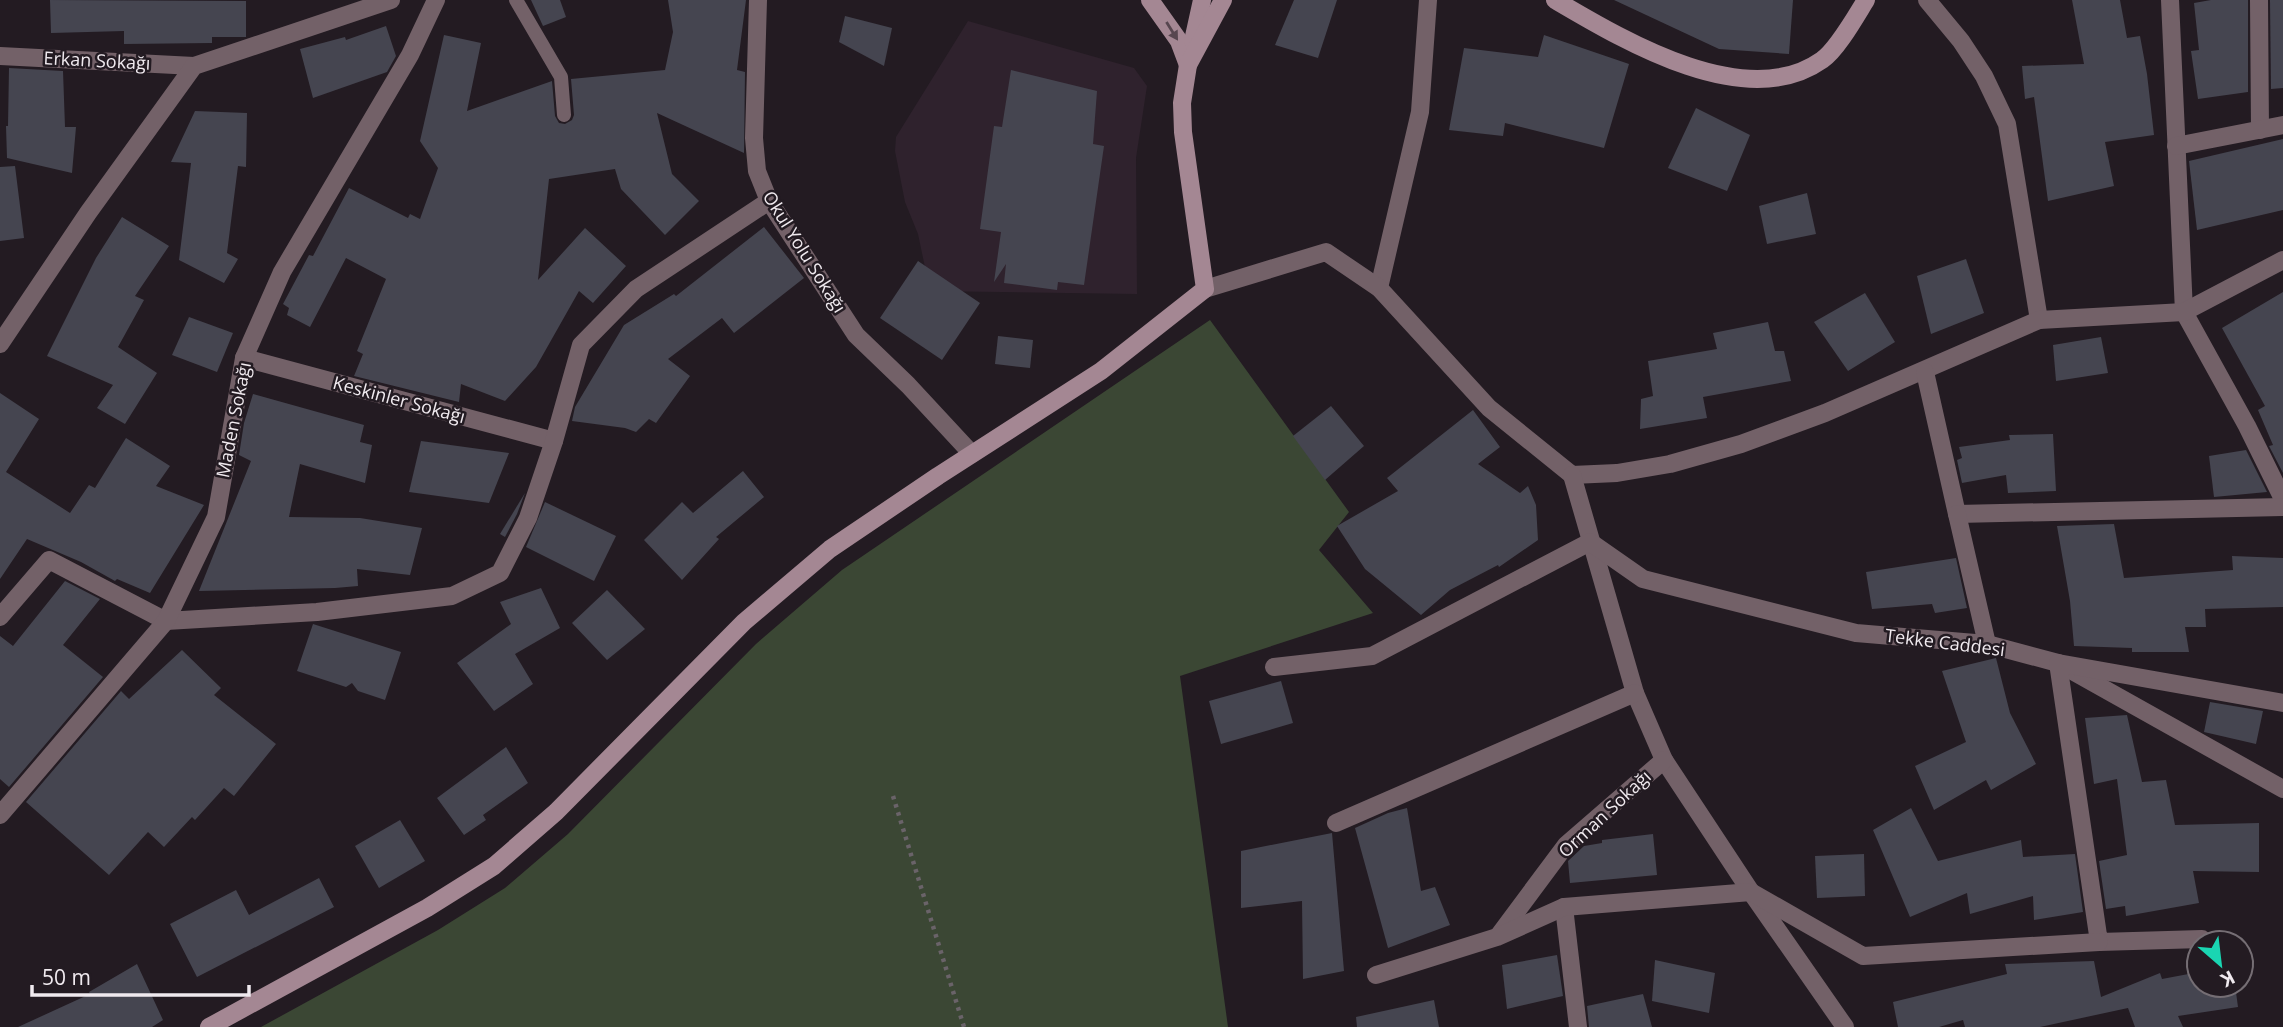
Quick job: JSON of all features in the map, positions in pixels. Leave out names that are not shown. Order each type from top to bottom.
[{"type":"main road","points":[[1150,0],[1179,41],[1188,65]]},
{"type":"main road","points":[[209,1027],[427,908],[494,866],[556,812],[744,622],[830,549],[1101,371],[1205,289],[1183,132],[1182,103],[1202,0]]},
{"type":"main road","points":[[1188,65],[1223,0]]},
{"type":"main road","points":[[1555,0],[1609,32],[1684,65],[1748,80],[1788,77],[1824,59],[1866,0]]},
{"type":"street","points":[[336,0],[350,14]]},
{"type":"street","points":[[0,344],[88,213],[194,66],[391,0]]},
{"type":"street","name":"Maden Sokağı","points":[[0,814],[166,621],[216,517],[244,358],[282,272],[410,55],[436,0]]},
{"type":"street","name":"Okul Yolu Sokağı","points":[[758,0],[754,138],[757,170],[769,201],[856,335],[908,385],[972,454]]},
{"type":"street","points":[[1378,288],[1420,113],[1428,0]]},
{"type":"street","points":[[1927,0],[1961,41],[1984,76],[2007,124],[2039,320]]},
{"type":"street","points":[[2170,0],[2184,312],[2247,426],[2283,499]]},
{"type":"street","points":[[2259,0],[2260,130]]},
{"type":"street","name":"Erkan Sokağı","points":[[0,56],[194,66]]},
{"type":"street","points":[[2176,146],[2283,125]]},
{"type":"street","points":[[0,617],[49,560],[166,621],[317,612],[452,596],[499,573],[528,518],[554,441],[581,345],[636,289],[769,201]]},
{"type":"street","points":[[1205,289],[1326,252],[1378,288],[1489,408],[1572,475],[1635,693],[1664,760],[1845,1027]]},
{"type":"street","points":[[1572,475],[1617,473],[1741,444],[1925,372],[2039,320],[2184,312],[2283,260]]},
{"type":"street","name":"Keskinler Sokağı","points":[[244,358],[554,441]]},
{"type":"street","points":[[1925,372],[1987,645]]},
{"type":"street","points":[[1957,514],[2283,507]]},
{"type":"street","points":[[1274,667],[1372,656],[1590,542]]},
{"type":"street","name":"Tekke Caddesi","points":[[1590,542],[1643,579],[1656,583],[1856,633],[1987,645],[2058,663],[2283,789]]},
{"type":"street","points":[[2099,942],[2058,663],[2283,703]]},
{"type":"street","points":[[1336,823],[1635,693]]},
{"type":"street","name":"Orman Sokağı","points":[[1497,937],[1566,845],[1664,760]]},
{"type":"street","points":[[1376,975],[1497,937],[1564,907],[1751,892],[1863,956],[2099,942],[2185,940]]},
{"type":"street","points":[[1564,907],[1578,1027]]},
{"type":"lane","points":[[516,0],[561,77],[564,115]]},
{"type":"path","points":[[893,796],[964,1027]]},
{"type":"shaded area","points":[[968,21],[1134,68],[1147,86],[1136,158],[1137,294],[930,291],[918,234],[905,202],[895,151],[896,137]]},
{"type":"green space","points":[[1210,320],[1349,512],[1319,550],[1373,613],[1180,676],[1228,1027],[261,1027],[438,930],[505,888],[568,834],[756,644],[842,570]]},
{"type":"building","points":[[50,0],[246,1],[246,37],[212,37],[212,43],[124,44],[124,31],[51,33]]},
{"type":"building","points":[[531,0],[560,0],[566,17],[543,26]]},
{"type":"building","points":[[668,0],[746,0],[737,70],[745,72],[744,153],[657,113],[672,174],[699,201],[665,235],[621,189],[615,169],[549,179],[538,280],[585,228],[626,266],[593,303],[579,291],[536,367],[505,401],[461,384],[459,402],[354,376],[363,354],[357,351],[386,279],[346,258],[310,327],[287,315],[289,308],[283,304],[309,255],[313,256],[349,188],[408,218],[410,214],[420,219],[438,168],[420,141],[444,35],[481,43],[467,111],[552,81],[555,116],[559,123],[565,124],[572,120],[574,115],[571,79],[665,70],[673,32]]},
{"type":"building","points":[[1294,0],[1337,0],[1318,58],[1275,45]]},
{"type":"building","points":[[1614,0],[1793,0],[1789,54],[1719,49]]},
{"type":"building","points":[[2072,0],[2120,0],[2127,38],[2140,36],[2154,135],[2105,142],[2114,186],[2048,201],[2034,97],[2025,99],[2022,66],[2084,64]]},
{"type":"building","points":[[2248,0],[2248,92],[2198,99],[2191,51],[2199,50],[2194,3]]},
{"type":"building","points":[[2270,0],[2283,0],[2283,88],[2271,89]]},
{"type":"building","points":[[845,16],[892,28],[884,66],[839,42]]},
{"type":"building","points":[[386,26],[396,56],[387,72],[313,98],[300,49],[345,37],[346,40]]},
{"type":"building","points":[[1544,35],[1629,64],[1604,148],[1505,123],[1503,136],[1449,130],[1464,48],[1538,57]]},
{"type":"building","points":[[9,68],[63,71],[65,127],[76,127],[72,173],[7,158]]},
{"type":"building","points":[[1011,70],[1097,91],[1093,144],[1104,146],[1084,285],[1058,282],[1057,290],[1004,283],[1006,264],[994,282],[1001,232],[980,229],[994,126],[1002,127]]},
{"type":"building","points":[[1696,108],[1750,135],[1727,191],[1668,168]]},
{"type":"building","points":[[195,111],[247,113],[246,167],[238,166],[227,253],[238,259],[224,283],[179,260],[191,163],[171,162]]},
{"type":"building","points":[[2283,139],[2283,210],[2197,230],[2189,161]]},
{"type":"building","points":[[15,166],[24,238],[0,241],[0,167]]},
{"type":"building","points":[[1807,193],[1816,234],[1767,244],[1759,206]]},
{"type":"building","points":[[122,217],[169,246],[135,296],[144,300],[118,347],[157,373],[125,424],[97,408],[113,385],[47,356],[96,258]]},
{"type":"building","points":[[764,227],[804,278],[734,333],[722,318],[668,359],[690,376],[656,423],[649,419],[636,432],[572,421],[575,407],[624,325],[674,294],[676,296]]},
{"type":"building","points":[[1966,259],[1984,313],[1931,334],[1917,276]]},
{"type":"building","points":[[918,261],[980,303],[942,360],[880,318]]},
{"type":"building","points":[[2283,292],[2283,473],[2269,446],[2273,445],[2258,410],[2265,406],[2222,328]]},
{"type":"building","points":[[1865,293],[1895,342],[1848,371],[1814,322]]},
{"type":"building","points":[[189,317],[233,333],[217,372],[172,355]]},
{"type":"building","points":[[1768,322],[1775,351],[1784,351],[1791,381],[1703,397],[1707,418],[1640,429],[1641,399],[1653,396],[1648,361],[1717,349],[1713,333]]},
{"type":"building","points":[[998,336],[1033,340],[1030,368],[995,364]]},
{"type":"building","points":[[2101,337],[2108,373],[2056,381],[2053,345]]},
{"type":"building","points":[[0,393],[39,419],[6,472],[70,513],[89,485],[95,488],[126,438],[170,466],[156,486],[204,505],[150,593],[117,579],[115,581],[81,562],[27,539],[0,579]]},
{"type":"building","points":[[253,394],[364,425],[360,442],[372,445],[365,483],[300,464],[289,517],[360,518],[422,528],[410,575],[357,569],[358,586],[199,591],[251,461],[239,455],[244,423]]},
{"type":"building","points":[[1331,406],[1364,446],[1325,480],[1293,436]]},
{"type":"building","points":[[1473,410],[1500,447],[1478,464],[1520,493],[1528,486],[1536,505],[1538,540],[1499,567],[1498,565],[1450,590],[1421,615],[1365,569],[1337,526],[1398,491],[1387,478]]},
{"type":"building","points":[[2053,434],[2056,491],[2008,493],[2006,475],[1962,483],[1957,460],[1962,458],[1959,447],[2010,440],[2009,435]]},
{"type":"building","points":[[421,441],[509,453],[489,503],[409,492]]},
{"type":"building","points":[[2246,450],[2267,492],[2214,497],[2209,456]]},
{"type":"building","points":[[743,471],[764,497],[716,537],[719,539],[682,580],[644,540],[682,502],[693,513]]},
{"type":"building","points":[[525,493],[517,514],[505,537],[500,534]]},
{"type":"building","points":[[545,502],[616,536],[594,581],[526,547]]},
{"type":"building","points":[[2114,524],[2124,578],[2233,570],[2232,556],[2283,558],[2283,607],[2205,609],[2206,627],[2185,627],[2189,652],[2132,652],[2132,648],[2074,646],[2070,601],[2057,526]]},
{"type":"building","points":[[1956,558],[1967,608],[1935,613],[1932,604],[1872,609],[1866,572]]},
{"type":"building","points":[[65,581],[100,599],[63,645],[103,677],[9,787],[0,779],[0,636],[13,646]]},
{"type":"building","points":[[541,588],[560,628],[515,654],[533,684],[494,711],[457,663],[511,624],[500,602]]},
{"type":"building","points":[[607,590],[645,629],[607,660],[572,623]]},
{"type":"building","points":[[313,624],[401,652],[385,700],[358,691],[352,683],[346,687],[297,671]]},
{"type":"building","points":[[182,650],[221,688],[214,695],[276,744],[234,796],[224,788],[195,820],[192,817],[164,847],[148,832],[109,875],[26,802],[121,691],[129,699]]},
{"type":"building","points":[[1996,658],[2010,713],[2036,764],[1991,790],[1986,780],[1934,810],[1915,766],[1966,742],[1942,671]]},
{"type":"building","points":[[1281,681],[1293,723],[1221,744],[1209,701]]},
{"type":"building","points":[[2210,702],[2263,711],[2256,744],[2204,732]]},
{"type":"building","points":[[2127,715],[2142,782],[2166,780],[2175,825],[2259,823],[2259,872],[2193,871],[2199,903],[2126,916],[2125,906],[2106,909],[2099,861],[2127,855],[2117,779],[2094,784],[2085,718]]},
{"type":"building","points":[[506,747],[528,783],[483,815],[486,820],[464,835],[437,798]]},
{"type":"building","points":[[1407,808],[1421,891],[1435,887],[1450,925],[1388,948],[1355,828],[1388,813]]},
{"type":"building","points":[[1911,808],[1938,861],[2021,840],[2023,857],[2075,854],[2083,912],[2034,920],[2033,896],[1970,914],[1967,893],[1910,917],[1873,830]]},
{"type":"building","points":[[400,820],[425,861],[379,888],[355,846]]},
{"type":"building","points":[[1332,833],[1344,971],[1303,979],[1302,901],[1241,908],[1241,851]]},
{"type":"building","points":[[1653,834],[1657,875],[1570,883],[1568,861],[1584,846],[1602,843],[1602,840]]},
{"type":"building","points":[[1864,854],[1865,896],[1817,898],[1815,856]]},
{"type":"building","points":[[319,878],[334,907],[197,977],[170,924],[236,890],[249,915]]},
{"type":"building","points":[[1557,955],[1563,996],[1507,1009],[1502,965]]},
{"type":"building","points":[[1655,960],[1715,973],[1709,1013],[1652,1001]]},
{"type":"building","points":[[2094,961],[2101,997],[2160,973],[2162,979],[2185,975],[2185,999],[2237,999],[2238,1007],[2178,1016],[2183,1027],[2135,1027],[2128,1008],[2040,1027],[1965,1027],[1963,1020],[1939,1027],[1898,1027],[1893,1002],[2007,974],[2005,964]]},
{"type":"building","points":[[137,964],[163,1020],[152,1027],[18,1027],[90,994],[89,992]]},
{"type":"building","points":[[1643,994],[1652,1027],[1589,1027],[1587,1006]]},
{"type":"building","points":[[1434,1000],[1439,1027],[1357,1027],[1356,1017]]}]
